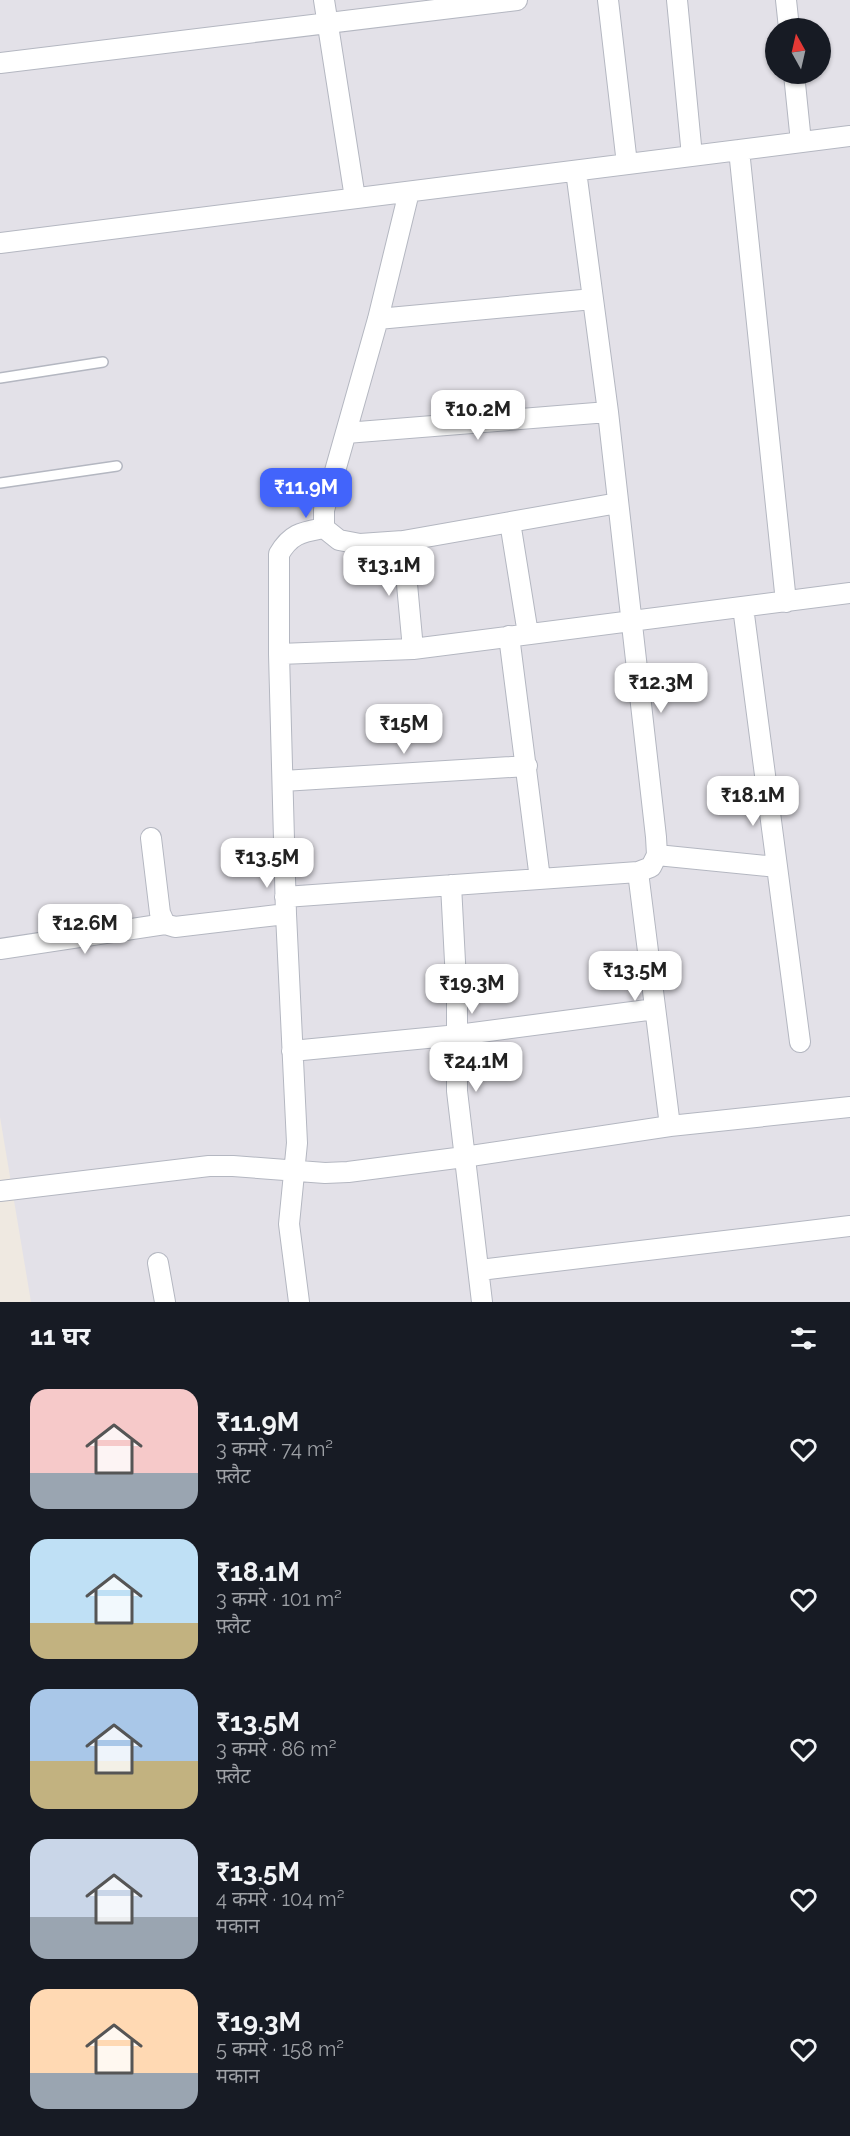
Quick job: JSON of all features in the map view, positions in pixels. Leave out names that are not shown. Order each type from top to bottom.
[{"type":"street","points":[[324,0],[354,198]]},
{"type":"street","points":[[0,63],[517,0]]},
{"type":"street","points":[[608,0],[627,164]]},
{"type":"street","points":[[677,0],[692,156]]},
{"type":"street","points":[[786,0],[788,18]]},
{"type":"street","points":[[795,84],[801,142]]},
{"type":"street","points":[[0,243],[850,136]]},
{"type":"street","points":[[739,150],[786,602]]},
{"type":"street","points":[[0,948],[165,924],[176,927],[286,905],[451,885],[638,872],[651,867],[657,855],[656,837],[608,412],[576,171]]},
{"type":"street","points":[[324,528],[324,510],[378,319],[409,192]]},
{"type":"street","points":[[378,319],[593,300]]},
{"type":"street","points":[[346,432],[608,412]]},
{"type":"street","points":[[298,1302],[289,1224],[297,1143],[286,905],[279,654],[279,554],[285,545],[299,533],[324,528],[339,540],[360,544],[403,541],[618,503]]},
{"type":"street","points":[[510,522],[527,766],[540,879]]},
{"type":"street","points":[[403,541],[413,649]]},
{"type":"street","points":[[279,654],[413,649],[850,593]]},
{"type":"street","points":[[743,607],[800,1042]]},
{"type":"street","points":[[283,781],[527,766]]},
{"type":"street","points":[[151,838],[160,913],[165,924]]},
{"type":"street","points":[[657,855],[777,867]]},
{"type":"street","points":[[638,872],[670,1126]]},
{"type":"street","points":[[451,885],[458,1035],[457,1091],[482,1302]]},
{"type":"street","points":[[292,1051],[458,1035],[655,1009]]},
{"type":"street","points":[[0,1191],[209,1166],[348,1172],[670,1126],[850,1107]]},
{"type":"street","points":[[480,1270],[850,1226]]},
{"type":"street","points":[[158,1263],[165,1302]]},
{"type":"lane","points":[[0,378],[103,362]]},
{"type":"lane","points":[[0,483],[117,466]]},
{"type":"shaded area","points":[[0,0],[850,0],[850,1302],[31,1302],[0,1117]]}]
